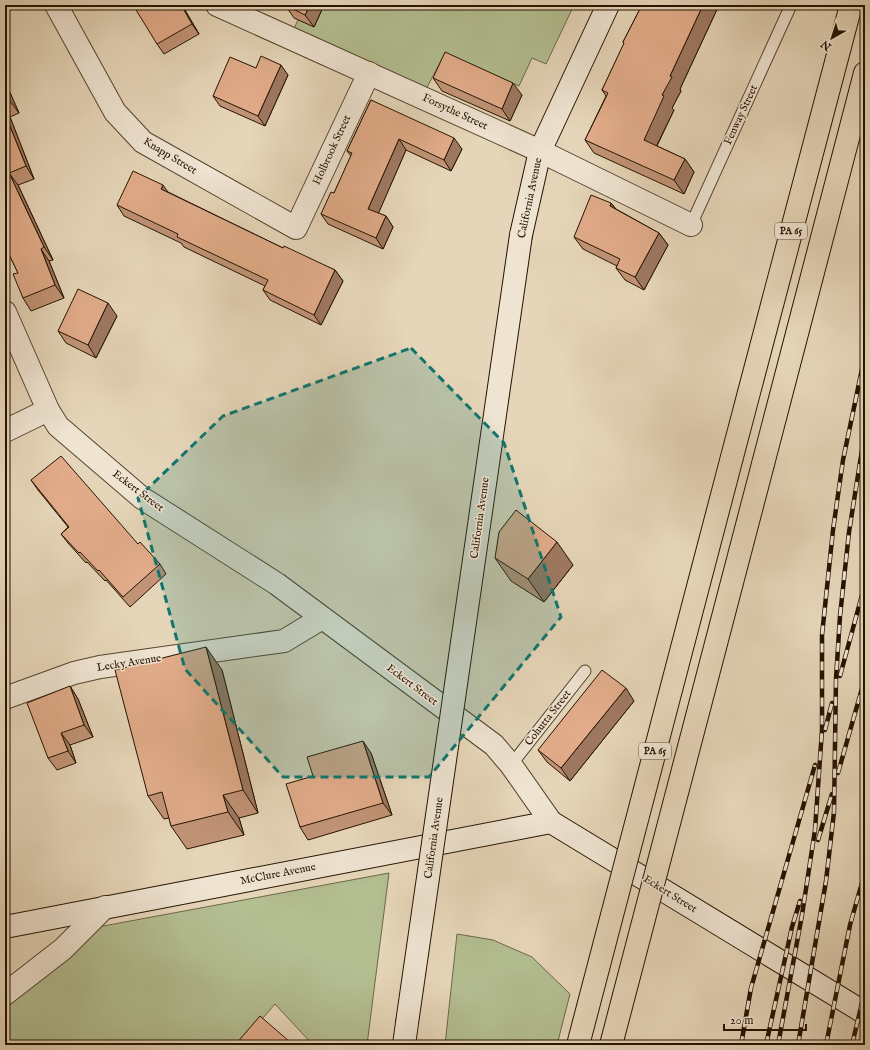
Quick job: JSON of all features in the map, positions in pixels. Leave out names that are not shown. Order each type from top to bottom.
[{"type":"highway","name":"PA 65","points":[[578,1045],[852,5]]},
{"type":"highway","name":"PA 65","points":[[611,1045],[865,73]]},
{"type":"street","name":"Knapp Street","points":[[56,5],[115,112],[143,142],[296,228]]},
{"type":"street","name":"Forsythe Street","points":[[217,5],[540,151],[691,225]]},
{"type":"street","name":"California Avenue","points":[[404,1045],[521,235],[540,151],[608,5]]},
{"type":"street","name":"Holbrook Street","points":[[296,228],[369,73]]},
{"type":"street","name":"Eckert Street","points":[[5,312],[48,410],[58,426],[142,498],[277,584],[494,745],[511,765],[551,822],[865,1013]]},
{"type":"street","points":[[5,431],[48,410]]},
{"type":"street","name":"Lecky Avenue","points":[[5,698],[74,673],[100,667],[284,641],[322,618]]},
{"type":"street","name":"McClure Avenue","points":[[5,927],[551,822]]},
{"type":"street","points":[[5,994],[63,949],[105,907]]},
{"type":"lane","name":"Fenway Street","points":[[691,225],[791,5]]},
{"type":"lane","name":"Cohutta Street","points":[[511,765],[585,671]]},
{"type":"highlighted area","points":[[411,348],[504,443],[561,617],[429,777],[283,777],[185,669],[138,498],[223,416]]},
{"type":"green space","points":[[305,5],[574,5],[546,64],[532,58],[519,86],[445,53],[422,97],[290,37]]},
{"type":"green space","points":[[389,873],[367,1045],[313,1045],[275,1004],[240,1045],[5,1045],[5,1009],[98,927]]},
{"type":"green space","points":[[457,934],[493,940],[532,957],[570,994],[557,1045],[445,1045]]},
{"type":"building","points":[[133,5],[181,5],[192,24],[157,44]]},
{"type":"building","points":[[285,5],[310,5],[305,15]]},
{"type":"building","points":[[642,5],[703,5],[670,76],[672,77],[662,95],[664,96],[644,140],[685,159],[674,180],[585,140],[608,93],[602,90],[624,43],[623,42]]},
{"type":"building","points":[[445,52],[513,83],[502,109],[433,78]]},
{"type":"building","points":[[261,56],[281,65],[258,116],[213,96],[230,57],[256,68]]},
{"type":"building","points":[[5,89],[10,101],[5,103]]},
{"type":"building","points":[[371,100],[454,138],[444,160],[399,139],[368,209],[386,216],[376,238],[321,214],[331,192],[334,193],[352,153],[347,151]]},
{"type":"building","points":[[5,114],[26,166],[9,173],[44,247],[41,249],[55,285],[23,298],[13,274],[18,273],[5,246]]},
{"type":"building","points":[[133,171],[163,185],[161,189],[283,248],[284,246],[335,270],[314,315],[263,290],[268,280],[177,237],[178,234],[117,205]]},
{"type":"building","points":[[591,195],[611,203],[610,206],[659,233],[635,277],[616,268],[620,259],[574,237]]},
{"type":"building","points":[[78,289],[108,303],[88,345],[58,331]]},
{"type":"building","points":[[61,456],[138,544],[140,542],[160,564],[123,597],[99,570],[98,571],[80,552],[79,553],[61,534],[69,527],[31,480]]},
{"type":"building","points":[[516,510],[557,542],[528,579],[495,558],[499,532]]},
{"type":"building","points":[[206,647],[243,790],[223,795],[228,812],[171,826],[162,792],[148,796],[115,670]]},
{"type":"building","points":[[602,670],[626,688],[561,768],[538,750]]},
{"type":"building","points":[[70,686],[84,725],[61,733],[68,751],[48,758],[27,703]]},
{"type":"building","points":[[363,741],[383,803],[300,827],[286,784],[313,776],[307,757]]},
{"type":"building","points":[[260,1016],[290,1042],[287,1045],[235,1045]]},
{"type":"railway","points":[[778,1045],[802,915],[815,830],[822,730],[822,635],[833,530],[843,460],[865,355]]},
{"type":"railway","points":[[798,1045],[826,881],[834,812],[836,679],[840,616],[849,532],[865,431]]},
{"type":"railway","points":[[840,676],[865,584]]},
{"type":"railway","points":[[838,773],[865,678]]},
{"type":"railway","points":[[825,730],[832,703]]},
{"type":"railway","points":[[741,1045],[751,988],[815,765]]},
{"type":"railway","points":[[818,840],[832,794]]},
{"type":"railway","points":[[826,1045],[850,925],[865,872]]},
{"type":"railway","points":[[766,1045],[792,927],[800,901]]},
{"type":"railway","points":[[852,1045],[865,990]]}]
